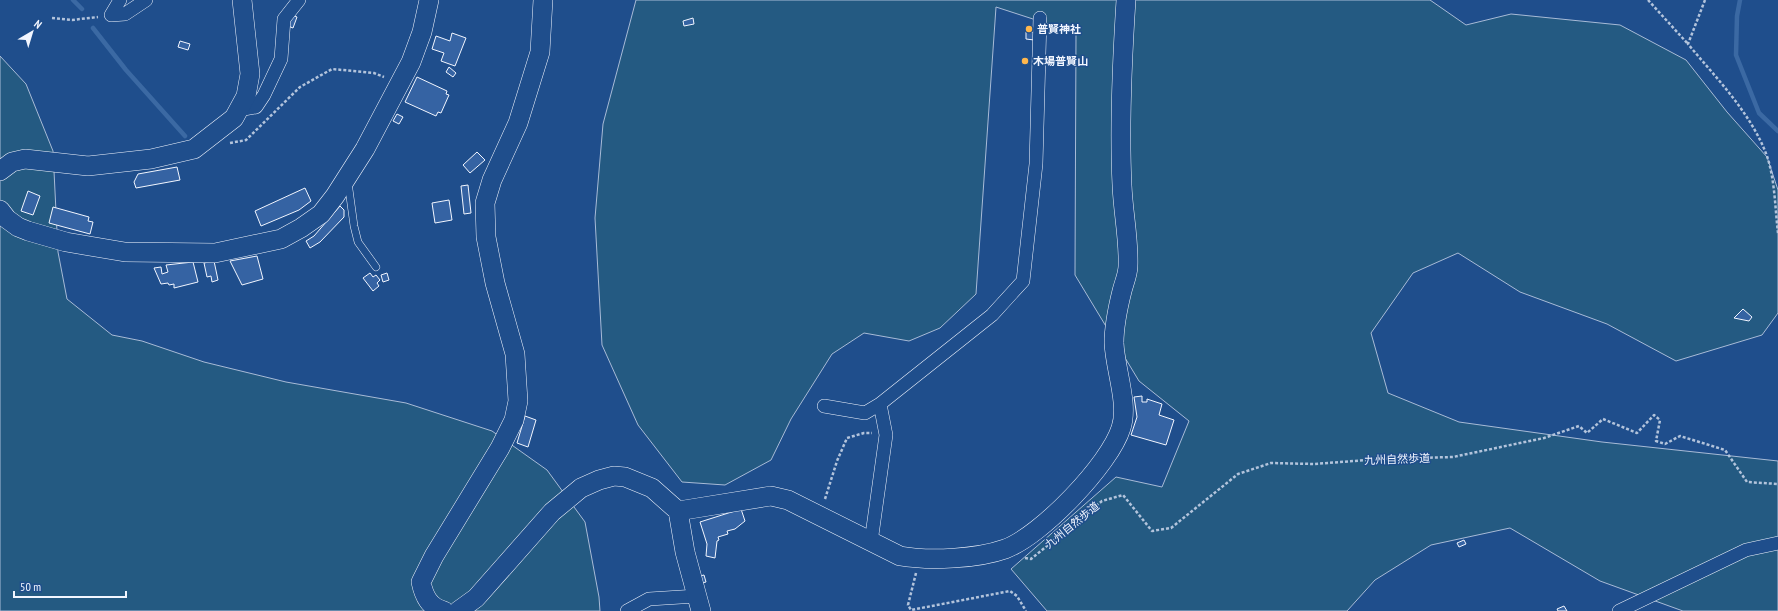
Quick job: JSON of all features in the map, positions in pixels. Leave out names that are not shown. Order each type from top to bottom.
[{"type":"street","points":[[110,15],[120,0]]},
{"type":"street","points":[[110,15],[125,14],[146,0]]},
{"type":"street","points":[[0,171],[12,162],[25,159],[88,166],[150,159],[194,149],[234,118],[246,96],[250,74],[242,0]]},
{"type":"street","points":[[238,110],[256,107],[264,95],[281,59],[284,19],[299,0]]},
{"type":"street","points":[[0,210],[7,220],[18,227],[48,237],[125,252],[215,253],[281,240],[320,214],[335,196],[365,149],[411,62],[422,32],[429,0]]},
{"type":"street","points":[[444,611],[428,602],[422,582],[434,556],[500,448],[514,420],[518,401],[515,354],[495,283],[486,238],[485,203],[492,180],[518,123],[540,52],[543,0]]},
{"type":"street","points":[[678,511],[771,496],[788,500],[900,556],[920,559],[949,558],[996,552],[1008,548],[1048,522],[1087,481],[1111,450],[1122,427],[1123,407],[1114,343],[1117,318],[1128,268],[1122,185],[1120,86],[1126,0]]},
{"type":"street","points":[[824,406],[865,413],[880,404],[992,315],[1023,281],[1036,164],[1040,18]]},
{"type":"street","points":[[871,542],[886,435],[880,404]]},
{"type":"street","points":[[458,611],[476,598],[552,512],[581,488],[599,480],[614,476],[639,481],[652,488],[678,511],[685,552],[699,604],[649,598],[628,611]]},
{"type":"street","points":[[1619,611],[1746,550],[1778,543]]},
{"type":"lane","points":[[348,176],[354,226],[358,242],[376,267]]},
{"type":"path","points":[[1648,0],[1688,44],[1745,112],[1767,157],[1774,193],[1778,232]]},
{"type":"path","points":[[1688,44],[1705,0]]},
{"type":"path","points":[[52,18],[72,20],[110,15]]},
{"type":"path","points":[[209,138],[234,144],[246,140],[300,87],[332,69],[374,73],[400,84]]},
{"type":"path","name":"九州自然歩道","points":[[1008,548],[1019,557],[1031,559],[1102,501],[1123,495],[1152,531],[1171,528],[1238,474],[1271,463],[1314,464],[1380,459],[1453,457],[1544,438],[1579,426],[1587,433],[1603,419],[1637,433],[1654,415],[1660,420],[1656,441],[1666,444],[1680,436],[1725,450],[1746,482],[1778,484]]},
{"type":"path","points":[[818,515],[830,486],[837,461],[847,438],[864,433],[886,435]]},
{"type":"path","points":[[920,559],[908,605],[911,610],[1010,591],[1017,596],[1026,611]]},
{"type":"shaded area","points":[[636,0],[1430,0],[1466,25],[1511,14],[1620,25],[1686,60],[1727,112],[1767,157],[1778,190],[1778,313],[1762,335],[1676,361],[1607,324],[1520,292],[1458,253],[1413,273],[1371,333],[1388,393],[1459,422],[1602,442],[1778,461],[1778,611],[1683,611],[1600,581],[1510,528],[1431,545],[1375,580],[1347,611],[1047,611],[1011,569],[1116,477],[1162,487],[1189,421],[1139,381],[1075,275],[1076,33],[996,7],[976,294],[940,328],[909,341],[864,333],[832,354],[791,419],[771,460],[725,485],[682,482],[638,425],[602,345],[595,218],[603,124]]},
{"type":"shaded area","points":[[0,56],[26,84],[53,151],[58,252],[67,299],[112,335],[142,341],[204,362],[286,382],[406,403],[492,431],[547,470],[585,522],[599,597],[600,611],[0,611]]},
{"type":"building","points":[[292,15],[297,17],[293,28],[288,26]]},
{"type":"building","points":[[693,18],[694,24],[684,26],[683,21]]},
{"type":"building","points":[[1026,32],[1035,32],[1034,40],[1026,39]]},
{"type":"building","points":[[452,33],[466,38],[455,66],[441,61],[444,53],[432,49],[436,36],[450,41]]},
{"type":"building","points":[[180,41],[190,44],[188,50],[178,47]]},
{"type":"building","points":[[449,67],[456,73],[453,77],[446,72]]},
{"type":"building","points":[[417,77],[447,91],[446,94],[449,95],[441,113],[438,112],[436,116],[405,102]]},
{"type":"building","points":[[397,114],[403,117],[399,124],[393,121]]},
{"type":"building","points":[[477,152],[485,160],[470,173],[463,165]]},
{"type":"building","points":[[177,167],[180,180],[136,188],[134,182],[138,174]]},
{"type":"building","points":[[468,185],[471,213],[464,214],[461,186]]},
{"type":"building","points":[[305,188],[311,201],[299,210],[261,226],[255,211]]},
{"type":"building","points":[[28,191],[40,196],[33,215],[21,211]]},
{"type":"building","points":[[449,200],[452,220],[435,223],[432,203]]},
{"type":"building","points":[[340,206],[344,210],[344,217],[320,242],[310,248],[306,241],[314,236]]},
{"type":"building","points":[[53,207],[89,217],[88,221],[93,222],[90,234],[49,223]]},
{"type":"building","points":[[257,256],[263,279],[242,285],[230,261]]},
{"type":"building","points":[[214,261],[218,280],[212,282],[211,276],[207,277],[204,263]]},
{"type":"building","points":[[193,262],[198,282],[174,288],[174,284],[161,284],[154,268],[161,267],[162,274],[168,272],[166,265]]},
{"type":"building","points":[[370,273],[373,277],[376,275],[380,280],[377,283],[379,286],[373,291],[363,278]]},
{"type":"building","points":[[387,273],[389,280],[383,282],[381,275]]},
{"type":"building","points":[[1743,309],[1752,317],[1749,321],[1734,318]]},
{"type":"building","points":[[1142,396],[1142,402],[1147,402],[1147,399],[1162,404],[1159,415],[1174,420],[1166,445],[1131,435],[1137,417],[1134,397]]},
{"type":"building","points":[[525,416],[536,420],[528,447],[517,443]]},
{"type":"building","points":[[741,509],[745,521],[735,529],[727,531],[728,534],[718,537],[719,540],[717,541],[715,558],[706,556],[707,544],[700,522]]},
{"type":"building","points":[[1464,540],[1466,544],[1459,547],[1457,543]]},
{"type":"building","points":[[704,575],[706,582],[702,583],[700,576]]},
{"type":"building","points":[[1564,606],[1567,611],[1558,611],[1557,609]]},
{"type":"waterway","points":[[73,0],[82,9]]},
{"type":"waterway","points":[[1740,0],[1737,16],[1736,55],[1759,113],[1778,131]]},
{"type":"waterway","points":[[93,28],[126,70],[185,136]]},
{"type":"place","name":"普賢神社","points":[[1029,29]]},
{"type":"place","name":"木場普賢山","points":[[1025,61]]}]
